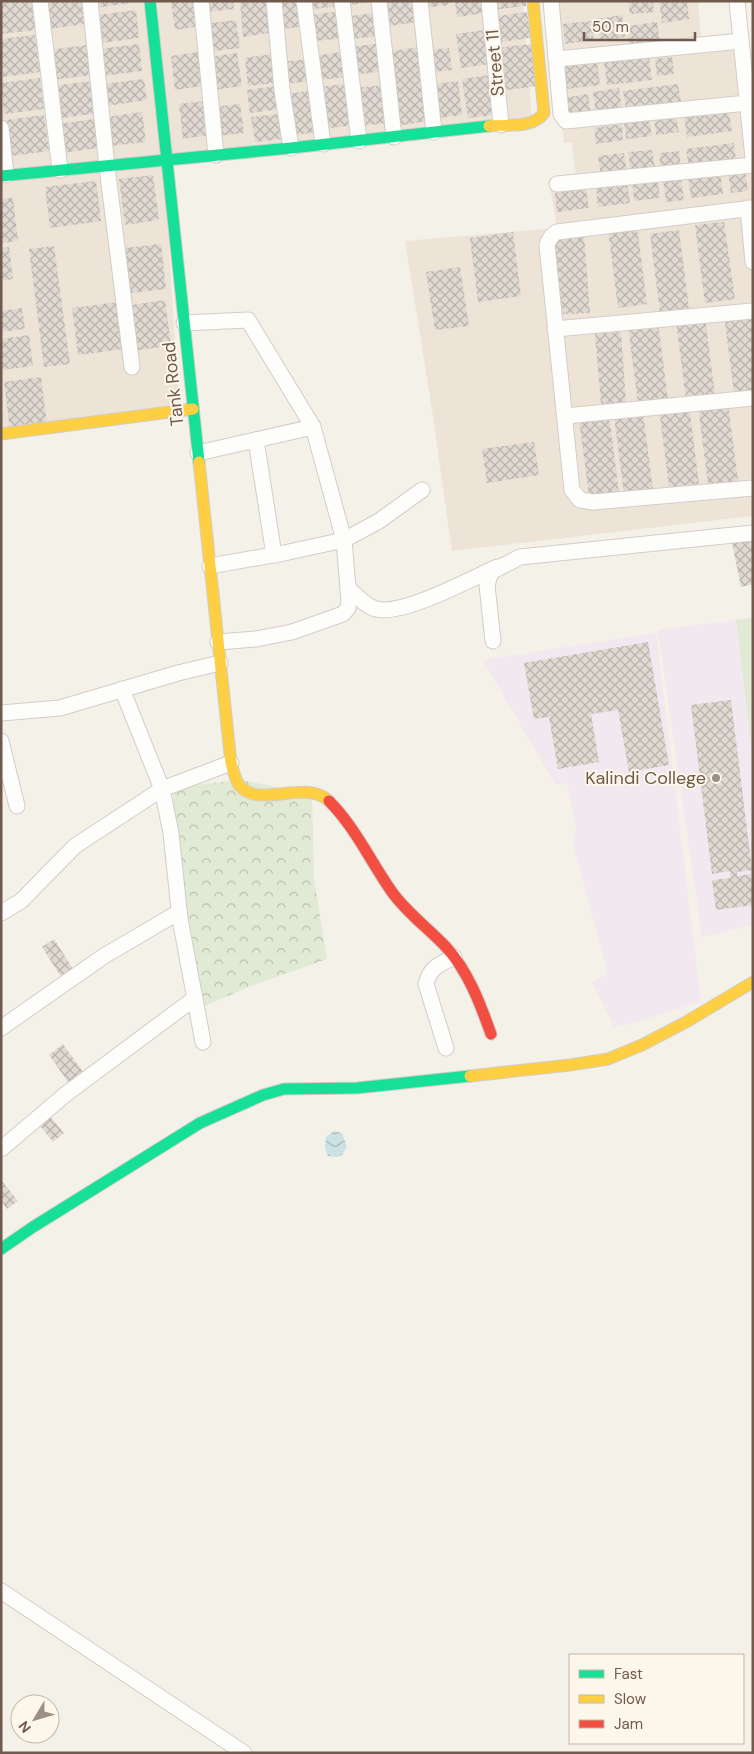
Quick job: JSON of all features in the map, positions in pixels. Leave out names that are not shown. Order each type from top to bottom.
[{"type":"street","points":[[40,1],[60,170]]},
{"type":"street","points":[[90,1],[107,167],[132,367]]},
{"type":"street","name":"Tank Road","points":[[150,1],[231,763],[240,786],[249,794],[260,795],[302,791],[322,796],[338,810],[394,894],[454,956],[464,970],[478,998],[491,1034]]},
{"type":"street","points":[[201,1],[216,155]]},
{"type":"street","points":[[274,1],[282,90],[291,148]]},
{"type":"street","points":[[304,1],[323,144]]},
{"type":"street","points":[[342,1],[359,141]]},
{"type":"street","points":[[379,1],[394,136]]},
{"type":"street","points":[[420,1],[434,132]]},
{"type":"street","name":"Street 11","points":[[490,1],[501,125]]},
{"type":"street","points":[[1,128],[4,176],[535,123],[541,119],[544,113],[533,1]]},
{"type":"street","points":[[551,1],[562,114],[566,121],[574,122],[747,103]]},
{"type":"street","points":[[737,1],[753,158]]},
{"type":"street","points":[[556,59],[741,41]]},
{"type":"street","points":[[556,184],[753,165]]},
{"type":"street","points":[[753,262],[750,208],[557,232],[553,234],[547,245],[572,490],[580,500],[593,502],[753,488]]},
{"type":"street","points":[[555,329],[753,311]]},
{"type":"street","points":[[184,324],[248,320],[313,427],[344,540],[348,608],[343,614],[292,632],[256,639],[218,642]]},
{"type":"street","points":[[565,416],[753,398]]},
{"type":"street","points":[[1,430],[2,434],[193,409]]},
{"type":"street","points":[[198,453],[313,427]]},
{"type":"street","points":[[256,440],[274,555]]},
{"type":"street","points":[[210,566],[344,540],[379,521],[422,490]]},
{"type":"street","points":[[348,588],[366,604],[376,609],[385,609],[412,604],[434,596],[520,556],[753,533]]},
{"type":"street","points":[[493,641],[487,586],[491,572],[502,565]]},
{"type":"street","points":[[1,712],[60,708],[178,673],[220,663]]},
{"type":"street","points":[[122,689],[162,789],[171,833],[179,912],[203,1042]]},
{"type":"street","points":[[1,741],[17,806]]},
{"type":"street","points":[[1,913],[21,901],[76,846],[162,789],[231,763]]},
{"type":"street","points":[[1,1028],[104,956],[179,912]]},
{"type":"street","points":[[446,1048],[426,984],[428,974],[454,956]]},
{"type":"street","points":[[1,1249],[200,1123],[263,1095],[284,1089],[357,1088],[570,1065],[608,1059],[651,1041],[753,982]]},
{"type":"street","points":[[1,1149],[66,1094],[195,998]]},
{"type":"street","points":[[1,1591],[244,1753]]},
{"type":"shaded area","points":[[1,1],[522,1],[532,119],[163,156],[179,404],[1,434]]},
{"type":"shaded area","points":[[549,1],[698,1],[701,38],[747,34],[753,77],[753,516],[452,551],[405,241],[557,228],[549,180],[576,176],[572,143],[564,143]]},
{"type":"shaded area","name":"Kalindi College","points":[[753,618],[753,925],[702,937],[658,630]]},
{"type":"shaded area","points":[[656,633],[701,1002],[615,1028],[592,982],[608,973],[573,844],[576,827],[567,783],[555,784],[483,660]]},
{"type":"green space","points":[[753,618],[753,759],[736,620]]},
{"type":"green space","points":[[241,780],[312,794],[314,879],[327,959],[251,986],[196,1010],[177,912],[173,787]]},
{"type":"water","points":[[334,1131],[342,1133],[347,1147],[342,1155],[337,1157],[328,1156],[325,1147],[326,1137]]},
{"type":"building","points":[[1,1],[32,1],[36,30],[1,34]]},
{"type":"building","points":[[44,1],[82,1],[85,24],[48,29]]},
{"type":"building","points":[[95,1],[138,1],[138,2],[96,8]]},
{"type":"building","points":[[171,1],[199,1],[202,26],[175,30]]},
{"type":"building","points":[[206,1],[233,1],[234,9],[207,12]]},
{"type":"building","points":[[240,1],[271,1],[275,32],[243,37]]},
{"type":"building","points":[[279,1],[303,1],[306,26],[283,29]]},
{"type":"building","points":[[313,1],[340,1],[340,6],[314,9]]},
{"type":"building","points":[[350,1],[370,1],[370,2],[350,5]]},
{"type":"building","points":[[384,1],[416,1],[419,22],[388,26]]},
{"type":"building","points":[[423,1],[449,1],[449,5],[424,8]]},
{"type":"building","points":[[455,1],[484,1],[486,13],[457,17]]},
{"type":"building","points":[[491,1],[526,1],[526,6],[492,10]]},
{"type":"building","points":[[628,1],[653,1],[654,12],[630,14]]},
{"type":"building","points":[[659,1],[687,1],[689,19],[662,23]]},
{"type":"building","points":[[136,10],[139,38],[102,43],[98,15]]},
{"type":"building","points":[[340,11],[344,38],[315,41],[312,15]]},
{"type":"building","points":[[527,12],[531,38],[501,42],[498,16]]},
{"type":"building","points":[[375,13],[378,36],[353,39],[350,16]]},
{"type":"building","points":[[622,15],[625,37],[600,40],[597,19]]},
{"type":"building","points":[[236,20],[240,48],[207,52],[204,24]]},
{"type":"building","points":[[591,21],[594,40],[565,44],[563,24]]},
{"type":"building","points":[[657,22],[660,42],[630,46],[627,26]]},
{"type":"building","points":[[484,30],[489,64],[461,68],[456,34]]},
{"type":"building","points":[[35,35],[40,72],[3,77],[1,39]]},
{"type":"building","points":[[382,43],[385,71],[353,75],[350,47]]},
{"type":"building","points":[[139,44],[142,71],[102,76],[98,49]]},
{"type":"building","points":[[532,44],[538,86],[501,91],[495,48]]},
{"type":"building","points":[[87,45],[91,75],[52,80],[48,50]]},
{"type":"building","points":[[419,47],[428,121],[396,126],[387,52]]},
{"type":"building","points":[[449,48],[452,70],[431,72],[428,50]]},
{"type":"building","points":[[346,51],[349,77],[318,80],[315,56]]},
{"type":"building","points":[[198,52],[203,86],[175,90],[171,56]]},
{"type":"building","points":[[237,53],[242,86],[213,90],[208,57]]},
{"type":"building","points":[[272,54],[276,83],[248,86],[245,58]]},
{"type":"building","points":[[649,56],[652,80],[607,85],[604,62]]},
{"type":"building","points":[[672,57],[674,74],[657,76],[655,59]]},
{"type":"building","points":[[309,59],[312,81],[284,84],[281,62]]},
{"type":"building","points":[[597,61],[600,85],[566,89],[563,66]]},
{"type":"building","points":[[489,75],[494,115],[468,118],[462,79]]},
{"type":"building","points":[[40,78],[44,109],[4,114],[1,83]]},
{"type":"building","points":[[144,79],[147,100],[106,106],[103,84]]},
{"type":"building","points":[[93,81],[98,113],[56,119],[51,86]]},
{"type":"building","points":[[458,81],[462,115],[438,118],[433,84]]},
{"type":"building","points":[[346,84],[352,125],[324,129],[318,87]]},
{"type":"building","points":[[678,84],[681,102],[626,109],[623,91]]},
{"type":"building","points":[[383,85],[388,123],[360,126],[355,88]]},
{"type":"building","points":[[277,86],[280,109],[250,113],[247,90]]},
{"type":"building","points":[[619,88],[622,111],[596,115],[593,92]]},
{"type":"building","points":[[312,90],[317,132],[293,135],[287,94]]},
{"type":"building","points":[[588,94],[591,116],[566,119],[563,98]]},
{"type":"building","points":[[205,101],[209,135],[183,139],[179,104]]},
{"type":"building","points":[[240,104],[244,133],[217,136],[213,107]]},
{"type":"building","points":[[142,112],[146,142],[109,146],[106,117]]},
{"type":"building","points":[[729,112],[732,131],[687,137],[684,117]]},
{"type":"building","points":[[280,114],[283,139],[255,142],[251,117]]},
{"type":"building","points":[[44,115],[49,151],[11,156],[6,120]]},
{"type":"building","points":[[676,116],[679,132],[656,135],[654,118]]},
{"type":"building","points":[[649,118],[652,136],[626,139],[624,121]]},
{"type":"building","points":[[94,119],[98,148],[62,153],[59,124]]},
{"type":"building","points":[[622,124],[623,140],[596,144],[594,128]]},
{"type":"building","points":[[734,143],[736,162],[689,168],[686,149]]},
{"type":"building","points":[[652,150],[655,168],[631,171],[628,152]]},
{"type":"building","points":[[679,151],[681,168],[661,170],[659,153]]},
{"type":"building","points":[[624,153],[627,173],[601,176],[598,156]]},
{"type":"building","points":[[745,169],[748,191],[731,193],[728,171]]},
{"type":"building","points":[[720,172],[723,194],[691,198],[688,176]]},
{"type":"building","points":[[153,175],[159,220],[125,225],[119,179]]},
{"type":"building","points":[[657,178],[660,198],[634,201],[632,181]]},
{"type":"building","points":[[681,178],[684,200],[666,202],[663,180]]},
{"type":"building","points":[[96,181],[101,221],[50,228],[45,187]]},
{"type":"building","points":[[627,182],[630,203],[598,207],[596,186]]},
{"type":"building","points":[[586,189],[589,208],[557,212],[555,193]]},
{"type":"building","points":[[13,198],[18,241],[1,243],[1,199]]},
{"type":"building","points":[[724,222],[735,299],[705,303],[695,225]]},
{"type":"building","points":[[637,226],[647,304],[618,308],[608,230]]},
{"type":"building","points":[[679,230],[689,308],[660,312],[650,234]]},
{"type":"building","points":[[513,232],[521,296],[478,302],[470,238]]},
{"type":"building","points":[[584,234],[590,313],[563,314],[554,238]]},
{"type":"building","points":[[161,244],[166,289],[130,293],[124,248]]},
{"type":"building","points":[[54,246],[70,364],[44,367],[29,249]]},
{"type":"building","points":[[9,247],[13,279],[1,281],[1,248]]},
{"type":"building","points":[[460,267],[469,326],[435,330],[426,272]]},
{"type":"building","points":[[165,300],[171,346],[138,350],[132,305]]},
{"type":"building","points":[[118,302],[124,349],[78,355],[72,308]]},
{"type":"building","points":[[22,308],[25,329],[1,332],[1,311]]},
{"type":"building","points":[[753,312],[753,391],[734,393],[724,315]]},
{"type":"building","points":[[705,317],[715,395],[686,399],[676,321]]},
{"type":"building","points":[[658,322],[668,400],[638,403],[628,326]]},
{"type":"building","points":[[621,332],[626,402],[601,404],[595,334]]},
{"type":"building","points":[[29,335],[33,366],[1,370],[1,339]]},
{"type":"building","points":[[41,377],[47,425],[10,430],[4,382]]},
{"type":"building","points":[[728,403],[738,481],[708,484],[698,407]]},
{"type":"building","points":[[689,406],[699,484],[669,487],[659,409]]},
{"type":"building","points":[[643,412],[653,490],[624,494],[614,416]]},
{"type":"building","points":[[609,415],[619,493],[589,496],[579,419]]},
{"type":"building","points":[[534,442],[539,475],[487,483],[482,449]]},
{"type":"building","points":[[753,539],[753,584],[741,587],[732,543]]},
{"type":"building","points":[[648,642],[669,765],[629,772],[618,710],[591,714],[599,762],[558,769],[549,717],[534,719],[524,663]]},
{"type":"building","points":[[731,700],[752,870],[737,872],[737,876],[751,874],[753,905],[716,910],[712,880],[730,878],[730,871],[712,874],[691,705]]},
{"type":"building","points":[[54,939],[75,972],[63,980],[42,947]]},
{"type":"building","points":[[63,1044],[83,1072],[68,1082],[49,1055]]},
{"type":"building","points":[[47,1113],[64,1133],[53,1142],[36,1121]]},
{"type":"building","points":[[1,1180],[18,1201],[7,1209],[1,1201]]},
{"type":"traffic: fast","points":[[150,1],[199,462]]},
{"type":"traffic: fast","points":[[1,176],[291,148],[489,126]]},
{"type":"traffic: fast","points":[[1,1249],[200,1123],[263,1095],[284,1089],[357,1088],[470,1076]]},
{"type":"traffic: slow","points":[[489,126],[526,124],[533,122],[544,113],[533,1]]},
{"type":"traffic: slow","points":[[1,434],[193,409]]},
{"type":"traffic: slow","points":[[199,462],[231,763],[235,777],[239,785],[248,792],[258,795],[307,792],[319,795],[329,801]]},
{"type":"traffic: slow","points":[[470,1076],[608,1059],[642,1045],[686,1022],[753,982]]},
{"type":"traffic: jam","points":[[329,801],[355,833],[384,881],[398,900],[446,947],[461,966],[478,999],[491,1034]]},
{"type":"place","name":"Kalindi College","points":[[716,778]]}]
